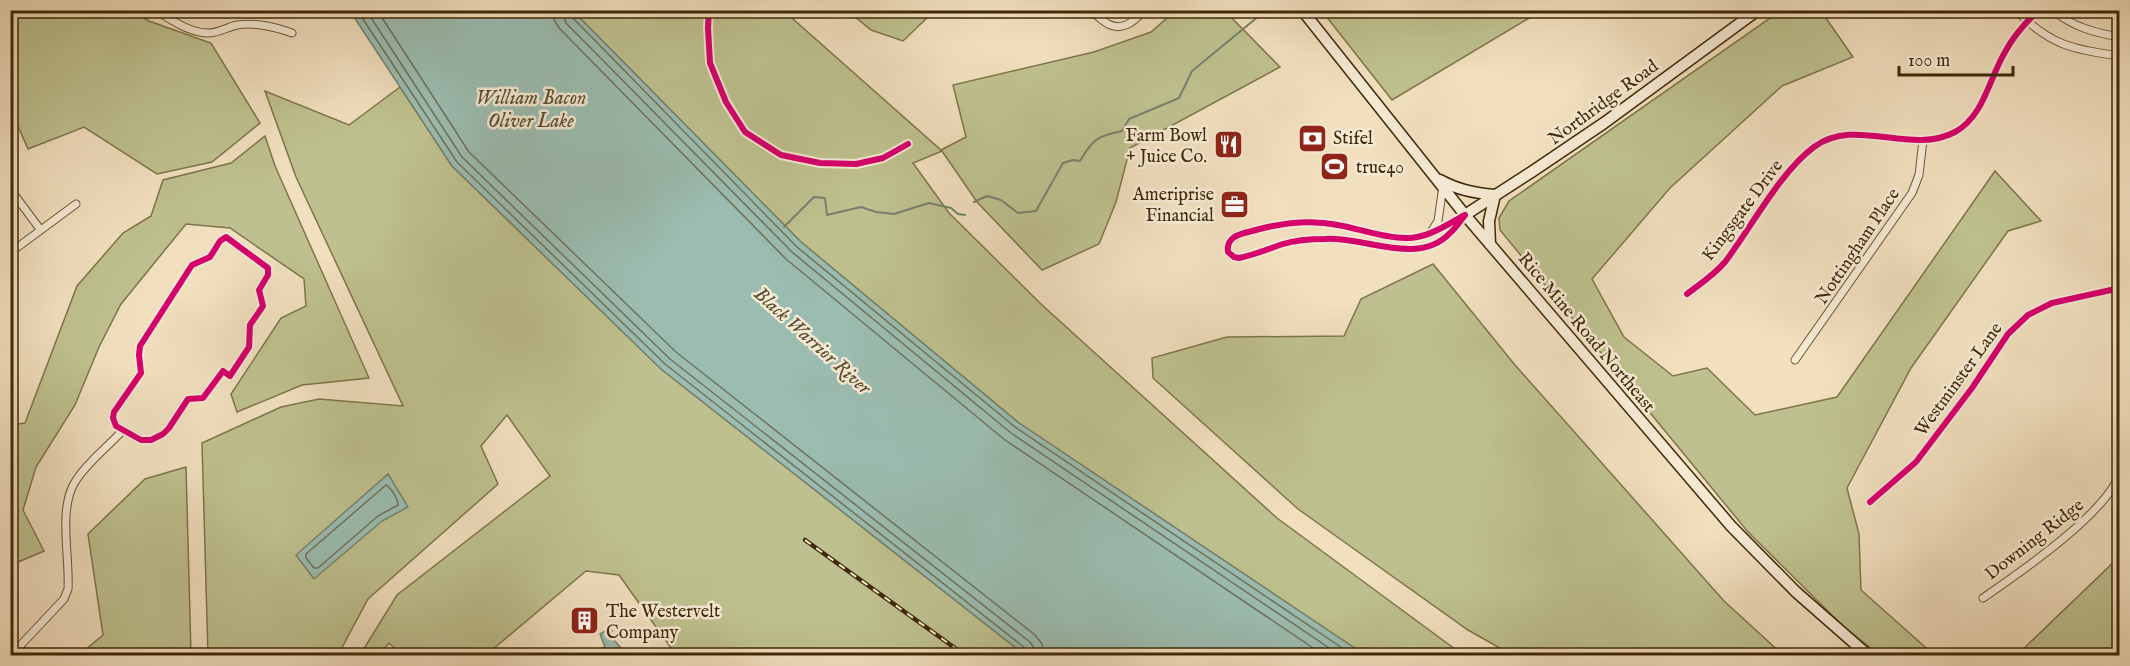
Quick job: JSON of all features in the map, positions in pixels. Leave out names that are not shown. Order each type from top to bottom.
[{"type":"main road","name":"Rice Mine Road Northeast","points":[[1302,10],[1465,215],[1731,526],[1796,592],[1869,656]]},
{"type":"main road","name":"Northridge Road","points":[[1465,215],[1609,119],[1758,10]]},
{"type":"main road","points":[[1439,182],[1474,193],[1495,195],[1489,220],[1490,244]]},
{"type":"street","points":[[155,10],[183,26],[200,32],[209,33],[237,25],[246,25],[274,27],[292,33]]},
{"type":"street","points":[[1072,10],[1086,12],[1109,25],[1120,27],[1134,22],[1145,10]]},
{"type":"street","points":[[2016,10],[2027,22],[2064,46],[2120,56]]},
{"type":"street","name":"Kingsgate Drive","points":[[1687,294],[1724,262],[1794,165],[1815,147],[1831,138],[1849,134],[1923,140],[1941,138],[1957,130],[1977,111],[2005,52],[2039,10]]},
{"type":"street","points":[[2053,10],[2076,25],[2101,34],[2120,37]]},
{"type":"street","name":"Nottingham Place","points":[[1795,360],[1912,193],[1919,175],[1923,140]]},
{"type":"street","points":[[1430,233],[1438,221],[1439,182]]},
{"type":"street","points":[[10,189],[40,229]]},
{"type":"street","points":[[11,252],[76,204]]},
{"type":"street","points":[[1465,215],[1450,235],[1436,243],[1405,249],[1349,239],[1327,238],[1283,244],[1239,258],[1233,257],[1228,252],[1227,246],[1238,234],[1271,226],[1307,222],[1335,224],[1390,237],[1418,238],[1465,215]]},
{"type":"street","points":[[223,238],[229,239],[265,265],[269,271],[259,290],[263,306],[250,325],[249,347],[230,376],[223,370],[204,398],[191,398],[184,402],[164,434],[146,441],[123,430],[116,426],[113,418],[114,412],[141,373],[140,346],[192,264],[210,257],[223,238]]},
{"type":"street","name":"Westminster Lane","points":[[1870,502],[1916,462],[1972,388],[2008,334],[2028,315],[2052,303],[2120,288]]},
{"type":"street","points":[[16,651],[58,605],[68,589],[67,509],[69,495],[75,483],[123,430]]},
{"type":"street","name":"Downing Ridge","points":[[1983,598],[2092,514],[2110,493],[2120,472]]},
{"type":"green space","points":[[10,11],[132,11],[149,21],[211,43],[260,123],[212,162],[157,174],[84,127],[28,149],[11,110]]},
{"type":"green space","points":[[573,11],[784,11],[941,150],[966,137],[953,85],[1094,52],[1151,32],[1175,11],[1225,11],[1280,67],[1130,148],[1116,202],[1099,244],[1042,270],[977,202],[942,151],[913,163],[949,213],[1042,305],[1277,518],[1463,655],[1365,655],[1019,423],[801,242]]},
{"type":"green space","points":[[848,11],[932,11],[903,41],[871,30]]},
{"type":"green space","points":[[1322,11],[1541,11],[1392,100]]},
{"type":"green space","points":[[1780,11],[1821,11],[1853,57],[1782,86],[1670,188],[1592,279],[1624,337],[1673,376],[1707,368],[1755,415],[1837,397],[1995,171],[2041,221],[2008,231],[1911,368],[1847,488],[1859,534],[1861,590],[1934,655],[1880,655],[1845,628],[1748,532],[1500,230],[1499,218],[1509,201]]},
{"type":"green space","points":[[400,87],[452,166],[661,369],[1025,655],[676,655],[619,575],[586,571],[486,655],[402,655],[389,643],[379,655],[360,655],[397,595],[550,476],[507,415],[481,446],[498,484],[368,599],[338,655],[208,655],[202,443],[281,407],[319,399],[403,406],[296,177],[265,91],[349,125]]},
{"type":"green space","points":[[265,136],[275,166],[369,378],[302,385],[237,412],[231,394],[281,318],[306,306],[304,279],[230,228],[186,224],[121,304],[99,347],[75,405],[36,467],[23,510],[44,551],[11,565],[11,425],[25,423],[77,286],[123,233],[151,216],[163,180],[231,163]]},
{"type":"green space","points":[[1433,264],[1515,365],[1724,601],[1783,655],[1512,655],[1468,630],[1298,509],[1153,378],[1152,358],[1227,337],[1344,336],[1361,299]]},
{"type":"green space","points":[[186,467],[191,655],[79,655],[103,635],[88,534],[145,479]]},
{"type":"green space","points":[[2119,557],[2119,655],[2017,655]]},
{"type":"water","name":"William Bacon Oliver Lake","points":[[350,11],[573,11],[801,242],[1019,423],[1365,655],[1025,655],[661,369],[452,166]]},
{"type":"water","points":[[388,474],[408,507],[382,521],[314,579],[296,555]]},
{"type":"water","points":[[608,629],[612,631],[609,634],[621,648],[621,655],[590,655],[591,652],[605,647],[600,634]]},
{"type":"waterway","points":[[974,202],[987,196],[1001,200],[1018,213],[1036,211],[1063,163],[1073,160],[1080,161],[1096,140],[1122,131],[1129,119],[1179,98],[1192,71],[1265,11]]},
{"type":"waterway","points":[[784,227],[814,197],[825,198],[827,215],[861,207],[894,214],[929,203],[951,208],[958,214],[965,215]]},
{"type":"railway","points":[[805,540],[966,656]]},
{"type":"cycle path","points":[[709,10],[710,63],[726,102],[745,132],[781,155],[820,163],[856,164],[883,158],[908,144]]},
{"type":"cycle path","points":[[1687,294],[1725,262],[1778,185],[1801,158],[1814,147],[1830,138],[1847,135],[1920,140],[1938,138],[1955,132],[1965,125],[1973,117],[1985,96],[2008,46],[2039,10]]},
{"type":"cycle path","points":[[1465,215],[1456,227],[1437,243],[1422,248],[1390,248],[1340,239],[1320,239],[1288,243],[1239,258],[1228,252],[1229,243],[1238,235],[1284,224],[1327,223],[1388,237],[1413,238],[1436,231],[1465,215]]},
{"type":"cycle path","points":[[226,237],[268,268],[268,275],[259,290],[263,306],[250,325],[249,347],[230,376],[223,371],[203,398],[188,399],[163,434],[151,440],[141,440],[116,426],[113,418],[114,412],[141,373],[140,346],[192,265],[210,257],[220,241],[226,237]]},
{"type":"cycle path","points":[[1870,502],[1916,462],[1972,388],[2008,334],[2028,315],[2052,303],[2120,288]]},
{"type":"place","name":"Stifel","points":[[1312,138]]},
{"type":"place","name":"Farm Bowl + Juice Co.","points":[[1228,145]]},
{"type":"place","name":"true40","points":[[1335,167]]},
{"type":"place","name":"Ameriprise Financial","points":[[1235,204]]},
{"type":"place","name":"The Westervelt Company","points":[[585,621]]},
{"type":"water label","name":"Black Warrior River","points":[[813,340]]}]
